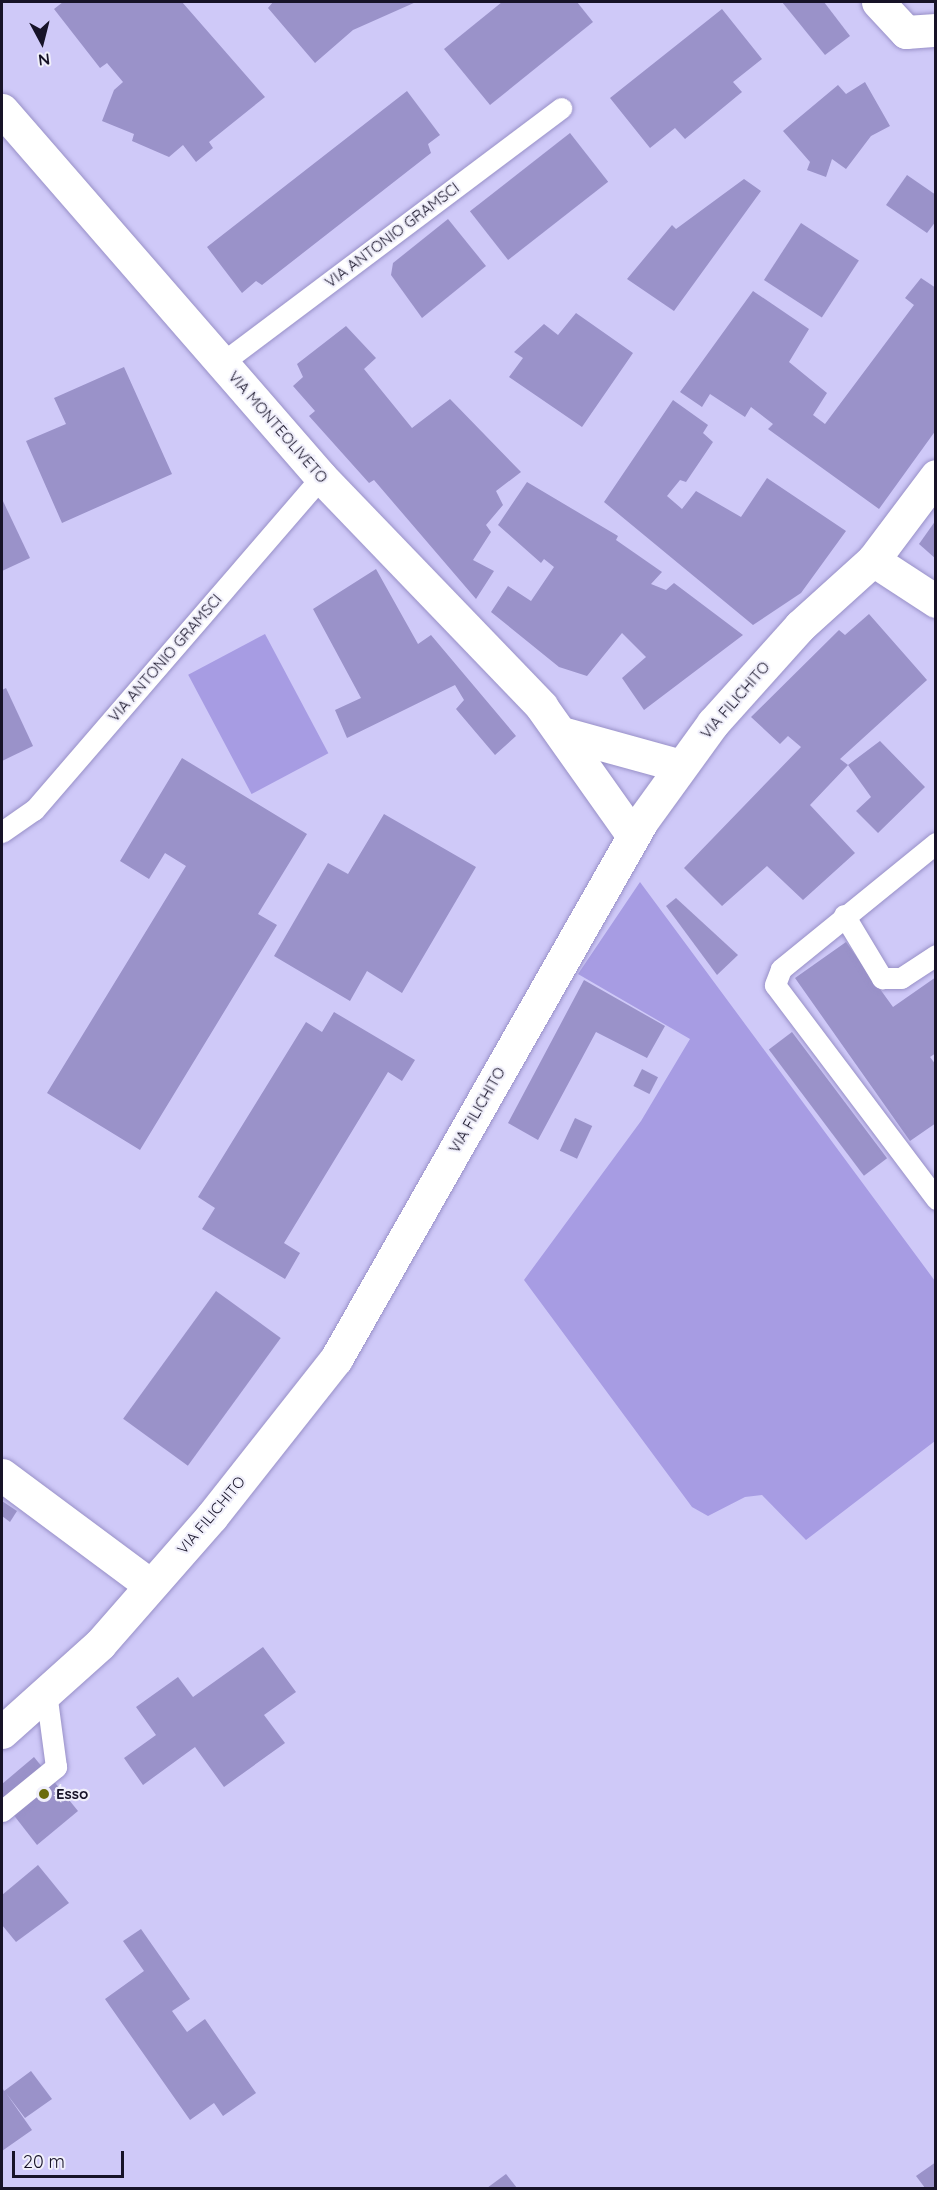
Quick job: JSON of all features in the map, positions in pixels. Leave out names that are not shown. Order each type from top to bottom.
[{"type":"street","points":[[878,2],[906,32],[936,30]]},
{"type":"street","name":"VIA MONTEOLIVETO","points":[[2,110],[321,477],[565,734],[584,771],[633,836]]},
{"type":"street","name":"VIA FILICHITO","points":[[2,1732],[100,1644],[336,1359],[633,836],[681,766],[801,626],[873,560],[936,476]]},
{"type":"street","points":[[873,560],[936,601]]},
{"type":"street","points":[[565,734],[681,766]]},
{"type":"street","points":[[2,1475],[150,1585]]},
{"type":"lane","name":"VIA ANTONIO GRAMSCI","points":[[223,362],[561,108]]},
{"type":"lane","name":"VIA ANTONIO GRAMSCI","points":[[2,832],[34,810],[321,477]]},
{"type":"lane","points":[[936,843],[844,915],[781,969],[775,985],[936,1199]]},
{"type":"lane","points":[[844,915],[882,978],[901,978],[936,955]]},
{"type":"lane","points":[[2,1811],[56,1767],[46,1692]]},
{"type":"shaded area","points":[[265,634],[328,753],[252,794],[188,675]]},
{"type":"shaded area","points":[[640,882],[935,1281],[935,1441],[806,1540],[762,1495],[745,1497],[708,1516],[692,1507],[524,1280],[641,1121],[690,1039],[578,974]]},
{"type":"building","points":[[63,2],[182,2],[265,97],[209,142],[213,148],[196,162],[183,145],[169,157],[132,141],[134,134],[102,121],[114,90],[123,82],[107,63],[100,68],[54,9]]},
{"type":"building","points":[[273,2],[416,2],[353,30],[315,63],[268,8]]},
{"type":"building","points":[[502,2],[577,2],[593,22],[490,105],[444,49]]},
{"type":"building","points":[[782,2],[824,2],[850,36],[825,55]]},
{"type":"building","points":[[722,9],[762,59],[733,82],[742,92],[685,139],[675,128],[650,148],[610,98]]},
{"type":"building","points":[[865,82],[890,126],[871,136],[846,169],[832,159],[826,177],[807,170],[810,162],[783,131],[838,85],[846,94]]},
{"type":"building","points":[[407,91],[440,135],[428,144],[431,153],[262,285],[256,281],[242,293],[207,247]]},
{"type":"building","points":[[570,133],[608,182],[508,260],[470,211]]},
{"type":"building","points":[[907,175],[936,195],[936,221],[927,233],[886,205]]},
{"type":"building","points":[[744,179],[761,191],[674,311],[627,279],[672,225],[676,229]]},
{"type":"building","points":[[448,219],[486,266],[422,318],[391,275],[393,263]]},
{"type":"building","points":[[801,223],[859,261],[822,318],[764,280]]},
{"type":"building","points":[[921,278],[936,288],[936,430],[879,509],[768,429],[773,424],[751,407],[745,417],[710,394],[702,407],[680,392],[753,291],[809,329],[789,362],[827,393],[813,415],[825,424],[914,305],[905,298]]},
{"type":"building","points":[[576,313],[633,353],[582,427],[509,377],[523,358],[514,352],[544,324],[558,335]]},
{"type":"building","points":[[346,326],[376,358],[364,369],[412,428],[450,399],[521,472],[496,491],[503,505],[486,525],[491,532],[473,560],[494,571],[476,599],[374,480],[369,483],[309,416],[315,411],[293,386],[303,377],[297,364]]},
{"type":"building","points":[[124,367],[172,474],[62,523],[26,441],[66,424],[54,398]]},
{"type":"building","points":[[673,400],[708,425],[703,433],[713,442],[686,482],[680,480],[667,496],[682,509],[696,491],[741,517],[767,478],[846,531],[801,593],[753,625],[604,502]]},
{"type":"building","points":[[527,482],[618,536],[616,540],[662,572],[651,584],[666,590],[674,583],[743,635],[644,710],[622,678],[646,657],[622,633],[587,676],[559,667],[491,612],[508,586],[531,601],[554,567],[544,559],[541,563],[498,525]]},
{"type":"building","points":[[2,499],[30,558],[2,571]]},
{"type":"building","points":[[936,520],[936,559],[919,544]]},
{"type":"building","points":[[376,569],[418,644],[431,635],[516,736],[495,755],[456,709],[464,700],[455,685],[347,738],[335,710],[361,698],[313,609]]},
{"type":"building","points":[[869,614],[927,680],[840,759],[848,765],[810,805],[855,853],[803,900],[767,866],[722,906],[684,868],[801,747],[788,736],[780,744],[751,717],[839,630],[845,635]]},
{"type":"building","points":[[6,688],[33,746],[2,761],[2,690]]},
{"type":"building","points":[[880,741],[925,787],[878,833],[856,811],[871,797],[848,765]]},
{"type":"building","points":[[182,758],[307,834],[258,914],[277,925],[140,1150],[47,1093],[186,866],[165,853],[149,879],[120,861]]},
{"type":"building","points":[[384,814],[476,867],[402,993],[367,971],[350,1001],[274,956],[328,863],[348,874]]},
{"type":"building","points":[[676,898],[738,955],[717,975],[666,906]]},
{"type":"building","points":[[846,942],[893,1007],[936,977],[936,1053],[930,1057],[936,1065],[936,1123],[910,1141],[795,978]]},
{"type":"building","points":[[584,980],[665,1026],[647,1058],[596,1032],[538,1140],[508,1123]]},
{"type":"building","points":[[334,1012],[415,1060],[402,1081],[388,1072],[284,1243],[300,1253],[285,1279],[202,1229],[215,1208],[198,1197],[306,1022],[322,1032]]},
{"type":"building","points":[[792,1032],[887,1158],[864,1176],[769,1049]]},
{"type":"building","points":[[642,1069],[658,1077],[649,1094],[633,1086]]},
{"type":"building","points":[[575,1118],[592,1126],[577,1159],[560,1151]]},
{"type":"building","points":[[216,1291],[281,1338],[188,1466],[123,1419]]},
{"type":"building","points":[[2,1501],[17,1511],[10,1522],[2,1516]]},
{"type":"building","points":[[263,1647],[296,1692],[264,1715],[285,1743],[224,1787],[195,1747],[143,1785],[124,1758],[156,1735],[136,1707],[178,1677],[193,1697]]},
{"type":"building","points":[[34,1757],[78,1811],[37,1845],[2,1800],[2,1784]]},
{"type":"building","points":[[38,1865],[69,1903],[16,1942],[2,1925],[2,1895]]},
{"type":"building","points":[[141,1929],[190,1999],[172,2011],[187,2032],[205,2019],[256,2093],[223,2116],[214,2103],[190,2120],[105,1999],[144,1971],[123,1941]]},
{"type":"building","points":[[31,2071],[52,2099],[25,2118],[6,2093],[32,2130],[2,2151],[2,2087],[4,2091]]},
{"type":"building","points":[[936,2162],[936,2188],[925,2188],[916,2176]]},
{"type":"building","points":[[506,2174],[517,2188],[487,2188]]},
{"type":"place","name":"Esso","points":[[44,1794]]}]
